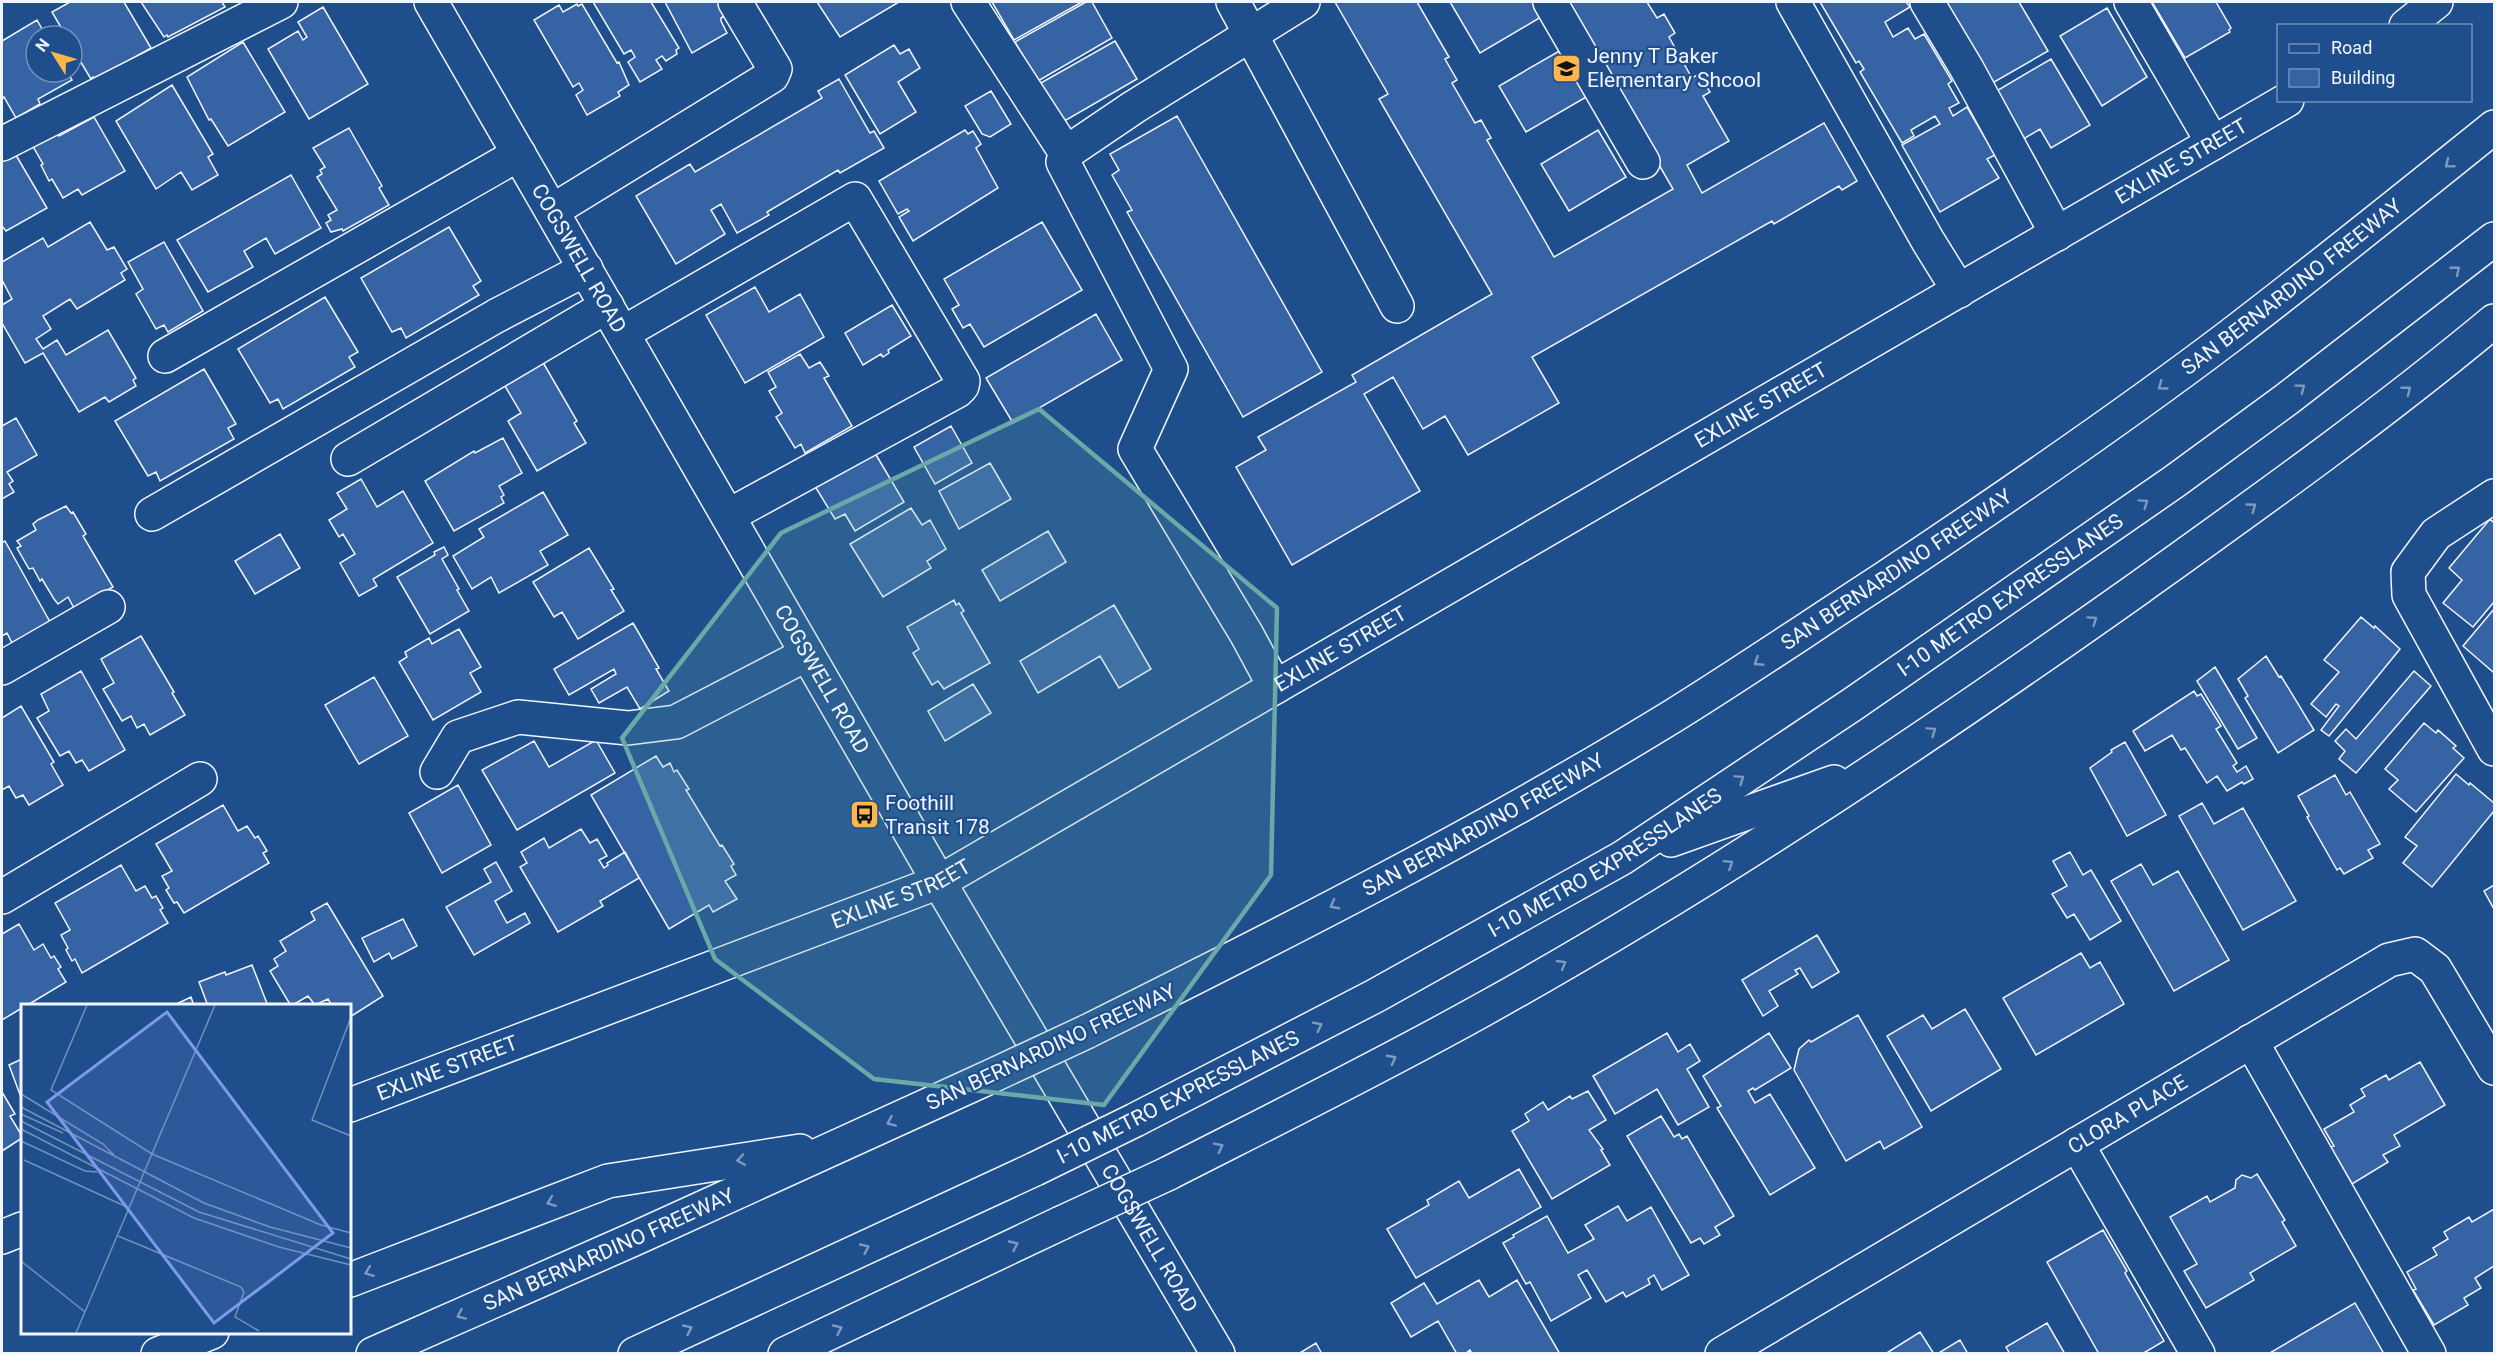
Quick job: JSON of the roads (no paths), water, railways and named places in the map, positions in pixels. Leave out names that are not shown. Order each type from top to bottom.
[{"type":"main road","points":[[2,144],[281,2]]},
{"type":"main road","name":"COGSWELL ROAD","points":[[431,2],[1207,1349]]},
{"type":"main road","points":[[552,211],[772,76],[774,69],[735,2]]},
{"type":"main road","points":[[968,2],[1066,153]]},
{"type":"main road","points":[[1233,2],[1396,306]]},
{"type":"main road","points":[[1275,687],[1135,449],[1171,369],[1063,162],[1066,153],[1134,107],[1303,2]]},
{"type":"main road","points":[[1550,2],[1643,162]]},
{"type":"main road","points":[[1793,2],[1959,291]]},
{"type":"main road","points":[[1928,2],[2057,234]]},
{"type":"main road","points":[[2131,2],[2213,143]]},
{"type":"main road","points":[[2408,24],[2436,2]]},
{"type":"main road","name":"EXLINE STREET","points":[[351,1105],[939,882],[2284,102]]},
{"type":"main road","name":"SAN BERNARDINO FREEWAY","points":[[373,1353],[840,1145],[1086,1032],[1265,943],[1650,729],[1763,659],[1992,507],[2119,417],[2227,338],[2494,127]]},
{"type":"main road","points":[[165,356],[519,154]]},
{"type":"main road","points":[[348,459],[615,320],[855,199],[963,381],[962,387],[728,516]]},
{"type":"main road","name":"I-10 METRO EXPRESSLANES","points":[[634,1353],[1035,1169],[1135,1120],[1375,996],[1622,858],[2025,587],[2166,488],[2360,343],[2494,239]]},
{"type":"main road","points":[[152,514],[496,316],[586,269]]},
{"type":"main road","points":[[789,1352],[1167,1174],[1340,1086],[1484,1010],[1741,857],[1884,764],[2306,468],[2494,321]]},
{"type":"main road","points":[[2494,496],[2436,534],[2408,572],[2409,595],[2494,749]]},
{"type":"main road","points":[[2,668],[108,607]]},
{"type":"main road","points":[[437,772],[458,737],[518,717],[628,728],[676,722],[807,654]]},
{"type":"main road","points":[[1622,858],[1884,764]]},
{"type":"main road","points":[[2,897],[200,779]]},
{"type":"main road","name":"CLORA PLACE","points":[[1722,1353],[2389,960],[2415,954],[2434,969],[2494,1068]]},
{"type":"main road","points":[[2251,1041],[2429,1353]]},
{"type":"main road","points":[[2077,1144],[2198,1353]]},
{"type":"main road","points":[[351,1280],[608,1181],[840,1145]]},
{"type":"main road","points":[[2,1237],[21,1229]]},
{"type":"main road","points":[[158,1353],[207,1334]]},
{"type":"place","name":"Jenny T Baker Elementary Shcool","points":[[1566,68]]},
{"type":"place","name":"Foothill Transit 178","points":[[864,815]]}]
